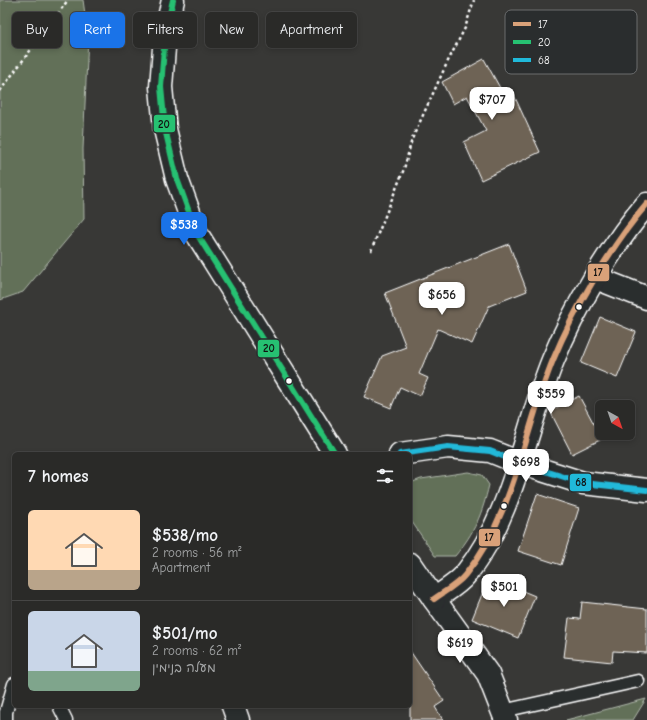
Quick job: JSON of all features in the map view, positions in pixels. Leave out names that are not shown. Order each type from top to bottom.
[{"type":"street","points":[[173,0],[165,35],[161,87],[165,130],[176,179],[197,234],[334,452]]},
{"type":"street","points":[[434,599],[465,576],[503,511],[520,463],[535,410],[554,358],[596,278],[647,204]]},
{"type":"street","points":[[596,278],[647,298]]},
{"type":"street","points":[[412,452],[448,447],[490,451],[520,463],[583,483],[647,490]]},
{"type":"street","points":[[412,567],[488,674],[504,715]]},
{"type":"street","points":[[234,708],[238,720]]},
{"type":"lane","points":[[504,715],[638,681]]},
{"type":"lane","points":[[6,720],[6,712],[12,691]]},
{"type":"lane","points":[[60,708],[66,720]]},
{"type":"path","points":[[0,91],[68,0]]},
{"type":"path","points":[[370,251],[404,169],[412,139],[465,28],[474,0]]},
{"type":"green space","points":[[0,0],[83,0],[85,12],[70,12],[70,48],[87,48],[83,149],[84,219],[23,292],[0,300]]},
{"type":"green space","points":[[468,472],[482,475],[489,485],[484,505],[473,531],[455,556],[435,556],[412,522],[412,482],[421,479]]},
{"type":"green space","points":[[646,699],[633,720],[566,720]]},
{"type":"building","points":[[484,59],[505,97],[513,93],[540,152],[481,180],[464,142],[486,131],[467,96],[453,104],[442,82]]},
{"type":"building","points":[[509,244],[527,291],[489,306],[472,344],[438,329],[419,374],[428,378],[420,396],[400,387],[391,408],[364,397],[382,356],[406,347],[385,293]]},
{"type":"building","points":[[600,317],[636,332],[617,378],[581,363]]},
{"type":"building","points":[[579,396],[595,426],[595,440],[600,440],[572,454],[550,411]]},
{"type":"building","points":[[537,494],[579,508],[561,565],[518,551]]},
{"type":"building","points":[[489,577],[535,596],[518,638],[472,619]]},
{"type":"building","points":[[582,602],[647,609],[647,653],[613,651],[612,662],[564,657],[569,618],[580,619]]},
{"type":"building","points":[[412,654],[444,701],[435,707],[443,720],[410,720],[410,708],[412,708]]},
{"type":"transit line","name":"20","points":[[173,0],[165,35],[161,87],[165,129],[177,179],[197,234],[334,452]]},
{"type":"transit line","name":"17","points":[[434,599],[451,588],[462,578],[482,551],[496,525],[507,498],[543,387],[561,341],[582,300],[607,258],[620,238],[647,204]]},
{"type":"transit line","name":"68","points":[[412,452],[448,447],[490,451],[520,463],[583,483],[647,490]]}]
